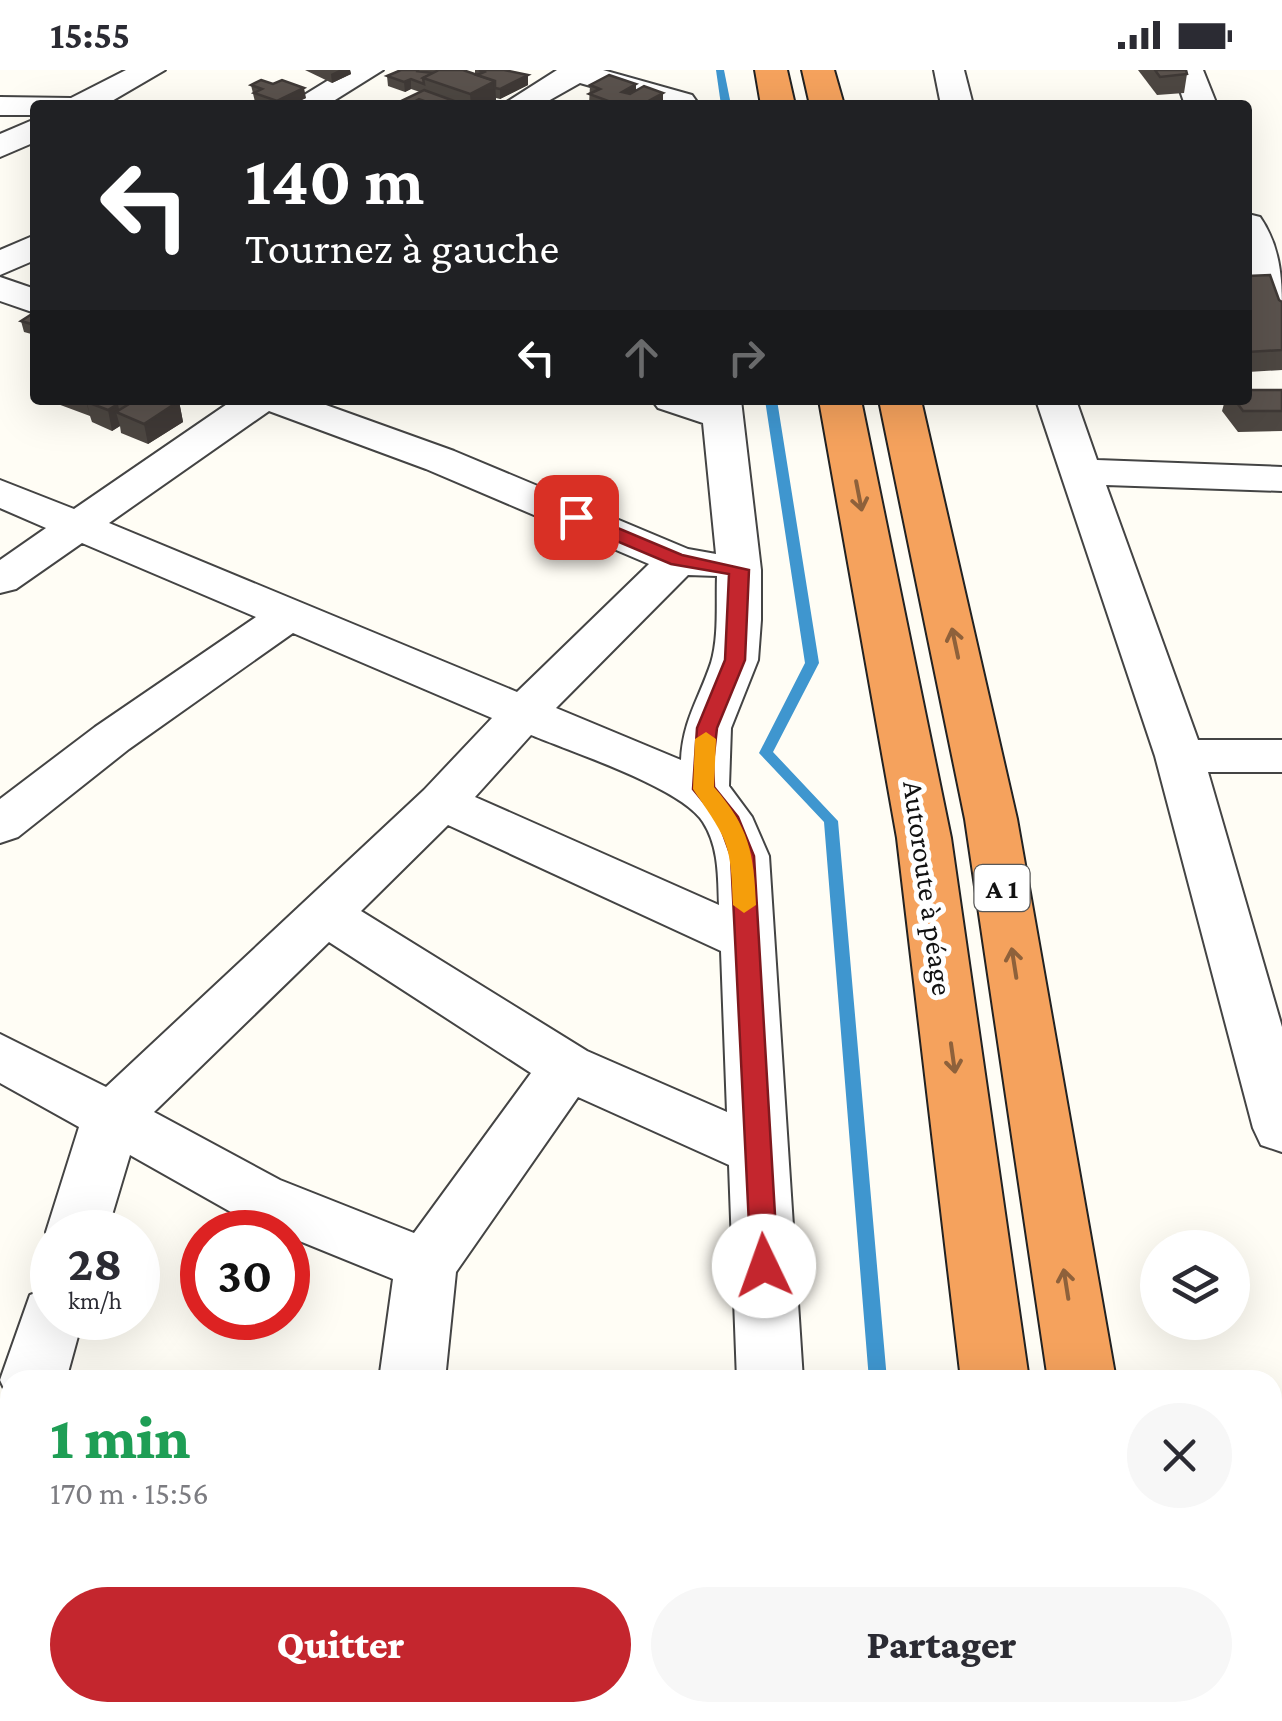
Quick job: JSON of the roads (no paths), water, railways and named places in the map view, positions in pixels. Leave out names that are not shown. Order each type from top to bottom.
[{"type":"highway","points":[[771,70],[777,100]]},
{"type":"highway","points":[[818,70],[826,100]]},
{"type":"highway","name":"Autoroute à péage","points":[[841,405],[924,838],[994,1370]]},
{"type":"highway","name":"A 1","points":[[901,405],[991,819],[1080,1370]]},
{"type":"street","points":[[91,100],[150,70]]},
{"type":"street","points":[[313,100],[368,70]]},
{"type":"street","points":[[656,70],[679,100]]},
{"type":"street","points":[[949,70],[956,100]]},
{"type":"street","points":[[1188,70],[1199,100]]},
{"type":"street","points":[[527,100],[576,71],[671,100]]},
{"type":"street","points":[[0,106],[30,106]]},
{"type":"street","points":[[0,146],[30,131]]},
{"type":"street","points":[[1252,230],[1272,260],[1282,308]]},
{"type":"street","points":[[9,289],[30,254]]},
{"type":"street","points":[[0,580],[251,405]]},
{"type":"street","points":[[289,405],[440,460],[678,560],[739,570]]},
{"type":"street","points":[[1058,405],[1179,756],[1282,1128]]},
{"type":"street","points":[[704,789],[707,728],[735,660],[739,570],[722,408]]},
{"type":"street","points":[[1081,472],[1282,479]]},
{"type":"street","points":[[0,494],[704,789],[728,817],[742,856],[769,1370]]},
{"type":"street","points":[[84,1210],[112,1118],[442,802],[523,714],[678,560]]},
{"type":"street","points":[[0,825],[112,738],[288,616]]},
{"type":"street","points":[[1179,756],[1282,756]]},
{"type":"street","points":[[442,802],[747,940]]},
{"type":"street","points":[[325,914],[566,1067],[758,1152]]},
{"type":"street","points":[[0,1056],[260,1198],[426,1265]]},
{"type":"street","points":[[413,1370],[426,1265],[566,1067]]},
{"type":"street","points":[[36,1370],[45,1340]]},
{"type":"waterway","points":[[720,70],[725,100]]},
{"type":"waterway","points":[[772,405],[812,663],[766,753],[831,821],[877,1370]]}]
